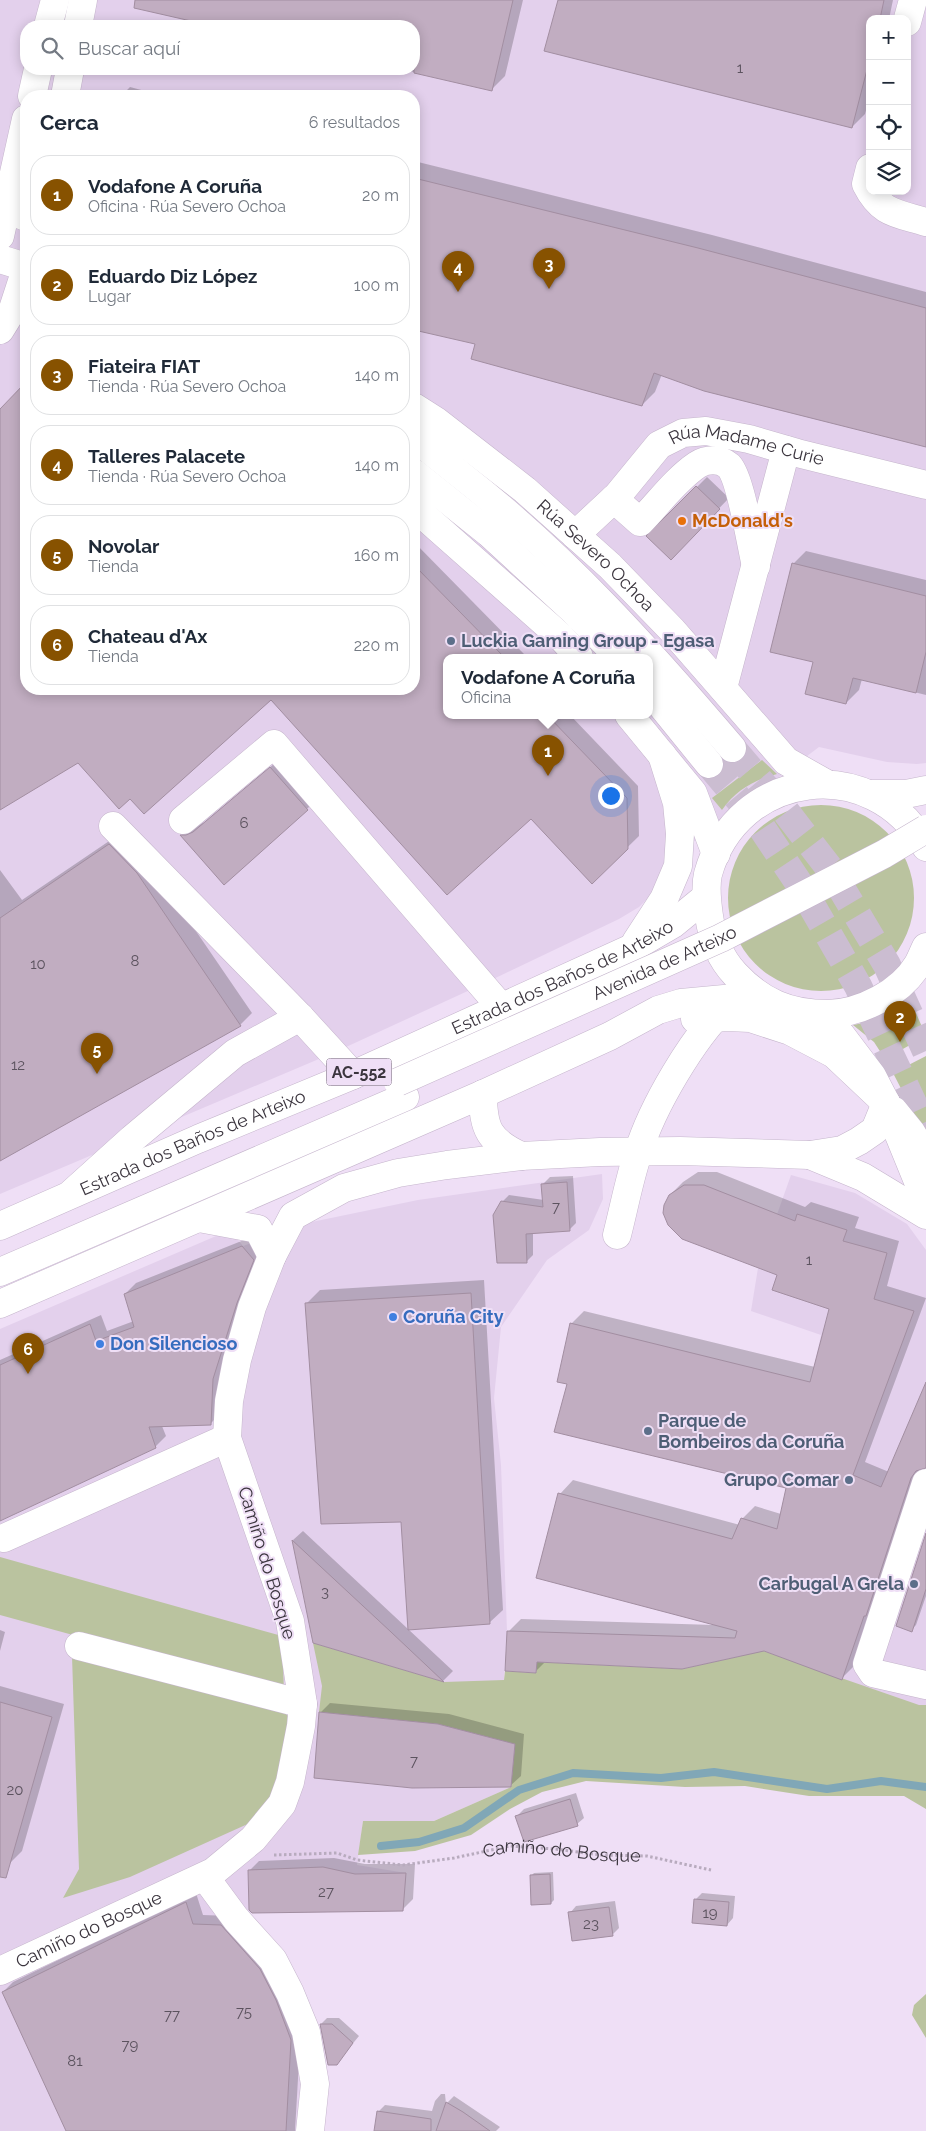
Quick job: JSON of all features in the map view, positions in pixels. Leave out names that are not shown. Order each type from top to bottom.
[{"type":"main road","points":[[49,20],[54,0]]},
{"type":"main road","points":[[79,20],[84,0]]},
{"type":"main road","points":[[909,15],[913,0]]},
{"type":"main road","points":[[33,90],[37,75]]},
{"type":"main road","points":[[66,90],[69,75]]},
{"type":"main road","points":[[0,236],[11,211],[20,156]]},
{"type":"main road","points":[[872,195],[886,210],[926,222]]},
{"type":"main road","points":[[0,259],[20,266]]},
{"type":"main road","points":[[0,330],[13,309],[20,287]]},
{"type":"main road","name":"Rúa Severo Ochoa","points":[[420,411],[436,421],[525,490],[610,566],[666,622],[786,761],[805,774],[825,783]]},
{"type":"main road","name":"Rúa Madame Curie","points":[[575,535],[614,498],[659,445],[683,433],[706,431],[748,439],[926,485]]},
{"type":"main road","name":"Rúa Severo Ochoa","points":[[420,443],[508,513],[590,590],[651,654]]},
{"type":"main road","points":[[723,688],[786,450]]},
{"type":"main road","points":[[614,498],[640,522],[698,464],[709,460],[721,461],[729,466],[736,482],[756,566]]},
{"type":"main road","points":[[420,478],[489,533],[575,612],[616,654]]},
{"type":"main road","points":[[420,512],[561,636],[576,654]]},
{"type":"main road","name":"Rúa Severo Ochoa","points":[[653,656],[732,748]]},
{"type":"main road","points":[[653,695],[709,764]]},
{"type":"main road","points":[[633,719],[692,793],[716,854]]},
{"type":"main road","points":[[183,820],[274,744],[501,1007]]},
{"type":"main road","points":[[632,948],[664,899],[678,866],[680,834],[678,803],[662,755]]},
{"type":"main road","name":"AC-552","points":[[777,1006],[746,986],[730,969],[720,953],[710,924],[706,898],[708,876],[716,854],[726,835],[742,816],[760,802],[780,792],[825,783],[844,786],[870,794],[895,809],[906,820],[926,847]]},
{"type":"main road","points":[[870,794],[906,794],[926,790]]},
{"type":"main road","points":[[113,826],[300,1017],[352,1075]]},
{"type":"main road","name":"Avenida de Arteixo","points":[[401,1089],[721,938],[884,854],[926,829]]},
{"type":"main road","name":"Avenida de Arteixo","points":[[401,1089],[727,953],[891,869],[926,847]]},
{"type":"main road","name":"Estrada dos Baños de Arteixo","points":[[0,1226],[198,1139],[352,1075],[632,948],[673,924],[706,898]]},
{"type":"main road","name":"AC-552","points":[[0,1304],[199,1218],[483,1103],[658,1010],[681,1003],[735,998],[806,1014],[832,1014],[858,1009],[899,986],[918,965],[926,947]]},
{"type":"main road","points":[[617,1235],[638,1152],[658,1106],[689,1052],[714,1018],[735,998]]},
{"type":"main road","points":[[806,1014],[841,1036],[872,1076],[886,1103],[926,1200]]},
{"type":"main road","points":[[68,1197],[132,1138],[235,1053],[300,1017]]},
{"type":"main road","points":[[610,1036],[663,1023],[714,1018],[750,1018],[790,1031],[834,1054],[886,1103],[910,1132],[926,1157]]},
{"type":"main road","name":"AC-552","points":[[0,1272],[401,1089]]},
{"type":"main road","name":"Estrada dos Baños de Arteixo","points":[[0,1256],[401,1089]]},
{"type":"main road","points":[[483,1103],[487,1127],[494,1140],[506,1149],[521,1156]]},
{"type":"main road","points":[[447,1165],[469,1154],[478,1144],[482,1131],[483,1103]]},
{"type":"main road","points":[[447,1165],[521,1156],[638,1152],[680,1151],[810,1155],[842,1150],[859,1141],[875,1130],[886,1103]]},
{"type":"main road","points":[[810,1155],[864,1177],[926,1215]]},
{"type":"main road","name":"Camiño do Bosque","points":[[0,1971],[205,1877],[253,1839],[282,1804],[290,1782],[301,1726],[303,1704],[290,1621],[227,1438],[229,1401],[237,1360],[252,1307],[272,1256],[293,1216],[344,1188],[398,1174],[447,1165]]},
{"type":"main road","points":[[199,1218],[258,1229],[272,1256]]},
{"type":"main road","points":[[4,1538],[227,1438]]},
{"type":"main road","points":[[926,1483],[867,1664],[873,1673],[926,1686]]},
{"type":"main road","points":[[79,1646],[303,1704]]},
{"type":"main road","points":[[205,1877],[236,1919],[273,1960],[290,1993],[306,2032],[315,2084],[310,2131]]},
{"type":"path","name":"Camiño do Bosque","points":[[233,1856],[337,1853],[357,1860],[403,1865],[454,1858],[510,1846],[647,1856],[711,1870]]},
{"type":"shaded area","points":[[0,0],[926,0],[926,763],[887,762],[819,747],[664,864],[654,889],[639,907],[619,919],[333,1053],[0,1194]]},
{"type":"shaded area","points":[[602,1174],[603,1199],[589,1230],[547,1260],[501,1327],[494,1398],[501,1465],[507,1631],[504,1680],[682,1669],[741,1656],[735,1641],[777,1529],[821,1335],[751,1311],[758,1268],[791,1175],[855,1193],[907,1224],[926,1250],[926,1771],[749,1766],[511,1787],[434,1821],[363,1821],[357,1865],[406,1873],[403,1911],[250,1913],[299,1988],[324,2131],[0,2131],[0,1329],[230,1230],[243,1246],[302,1224],[418,1200]]},
{"type":"green space","points":[[762,760],[777,774],[761,779],[739,791],[722,810],[712,798]]},
{"type":"green space","points":[[812,805],[830,805],[857,812],[873,820],[887,832],[899,846],[907,862],[914,889],[914,907],[907,934],[899,950],[887,964],[873,976],[857,984],[830,991],[812,991],[785,984],[769,976],[743,950],[732,925],[728,907],[728,889],[735,862],[743,846],[769,820],[794,809]]},
{"type":"green space","points":[[909,997],[926,1036],[885,1059],[874,1042],[853,1025],[883,1015]]},
{"type":"green space","points":[[926,1056],[926,1137],[893,1073]]},
{"type":"green space","points":[[0,1557],[282,1636],[284,1693],[0,1615]]},
{"type":"green space","points":[[735,1641],[919,1705],[926,1705],[926,1809],[904,1796],[809,1796],[745,1786],[685,1787],[586,1781],[542,1792],[510,1809],[471,1835],[415,1851],[358,1855],[363,1821],[434,1821],[511,1787],[515,1744],[438,1724],[319,1712],[322,1686],[313,1643],[444,1682],[504,1680],[505,1671],[536,1673],[537,1662],[682,1669],[741,1656]]},
{"type":"green space","points":[[72,1656],[280,1708],[289,1717],[283,1774],[259,1819],[130,1877],[63,1898],[79,1869]]},
{"type":"green space","points":[[926,1994],[926,2038],[912,2015],[914,2005]]},
{"type":"building","points":[[135,0],[513,0],[492,91],[420,74],[420,20],[187,20],[134,8]]},
{"type":"building","points":[[558,0],[884,0],[881,15],[866,15],[866,74],[852,128],[544,51]]},
{"type":"building","points":[[420,179],[698,248],[926,308],[926,447],[704,391],[654,373],[642,406],[471,359],[475,344],[420,331]]},
{"type":"building","points":[[20,388],[20,695],[420,695],[420,571],[501,654],[443,654],[443,719],[551,719],[627,798],[628,849],[592,884],[531,819],[447,895],[271,700],[144,814],[130,799],[119,809],[78,763],[0,810],[0,409]]},
{"type":"building","name":"McDonald's","points":[[696,486],[720,509],[671,560],[646,536]]},
{"type":"building","points":[[792,563],[926,596],[926,652],[916,693],[853,678],[846,704],[805,694],[813,662],[770,652]]},
{"type":"building","points":[[270,767],[308,810],[224,885],[180,835],[193,832]]},
{"type":"building","points":[[109,844],[137,873],[241,1026],[0,1161],[0,918]]},
{"type":"building","points":[[567,1182],[570,1231],[526,1234],[527,1263],[497,1263],[493,1215],[501,1201],[543,1207],[541,1184]]},
{"type":"building","points":[[684,1185],[704,1185],[795,1221],[797,1214],[847,1230],[843,1241],[887,1253],[874,1299],[914,1311],[853,1475],[881,1487],[926,1382],[926,1468],[916,1471],[911,1478],[866,1616],[864,1616],[842,1680],[764,1651],[682,1669],[537,1662],[536,1673],[505,1671],[507,1631],[735,1638],[737,1631],[536,1578],[558,1493],[732,1539],[741,1518],[777,1529],[786,1488],[554,1432],[567,1384],[557,1382],[570,1323],[810,1382],[829,1309],[772,1290],[777,1275],[682,1239],[668,1225],[663,1213],[664,1205],[669,1195]]},
{"type":"building","points":[[242,1246],[254,1260],[237,1303],[213,1379],[211,1425],[149,1427],[156,1448],[0,1521],[0,1365],[90,1324],[96,1341],[134,1327],[124,1294]]},
{"type":"building","points":[[471,1293],[490,1624],[408,1630],[401,1522],[321,1524],[305,1303]]},
{"type":"building","points":[[926,1533],[926,1589],[912,1632],[896,1626]]},
{"type":"building","points":[[292,1540],[391,1632],[444,1682],[313,1643]]},
{"type":"building","points":[[0,1702],[52,1717],[6,1878],[0,1877]]},
{"type":"building","points":[[319,1712],[438,1724],[515,1744],[511,1787],[412,1788],[314,1778]]},
{"type":"building","points":[[570,1799],[578,1826],[524,1842],[515,1816]]},
{"type":"building","points":[[323,1867],[355,1874],[406,1873],[403,1911],[252,1913],[249,1910],[248,1870]]},
{"type":"building","points":[[550,1874],[551,1904],[531,1905],[530,1875]]},
{"type":"building","points":[[694,1899],[729,1902],[727,1926],[692,1923]]},
{"type":"building","points":[[186,1902],[193,1924],[221,1925],[260,1969],[276,2000],[291,2040],[286,2131],[66,2131],[2,1992]]},
{"type":"building","points":[[609,1907],[613,1936],[572,1941],[568,1912]]},
{"type":"building","points":[[320,2024],[332,2024],[353,2043],[337,2065],[328,2065]]},
{"type":"building","points":[[446,2102],[463,2112],[490,2131],[436,2131]]},
{"type":"building","points":[[377,2111],[431,2119],[431,2131],[374,2131]]},
{"type":"waterway","points":[[381,1846],[419,1842],[464,1828],[519,1790],[573,1773],[661,1778],[714,1772],[827,1789],[881,1781],[926,1787]]},
{"type":"tunnel","points":[[732,748],[783,808],[830,869],[887,965],[926,1051]]},
{"type":"tunnel","points":[[709,764],[758,822],[800,885],[858,986],[926,1131]]},
{"type":"place","name":"Fiateira FIAT","points":[[549,289]]},
{"type":"place","name":"Talleres Palacete","points":[[458,292]]},
{"type":"place","name":"McDonald's","points":[[682,521]]},
{"type":"place","name":"Luckia Gaming Group - Egasa","points":[[451,641]]},
{"type":"place","name":"Vodafone A Coruña","points":[[548,776]]},
{"type":"place","name":"Eduardo Diz López","points":[[900,1042]]},
{"type":"place","name":"Novolar","points":[[97,1074]]},
{"type":"place","name":"Coruña City","points":[[393,1317]]},
{"type":"place","name":"Don Silencioso","points":[[100,1344]]},
{"type":"place","name":"Chateau d'Ax","points":[[28,1374]]},
{"type":"place","name":"Parque de Bombeiros da Coruña","points":[[648,1431]]},
{"type":"place","name":"Grupo Comar","points":[[849,1480]]},
{"type":"place","name":"Carbugal A Grela","points":[[914,1584]]}]
